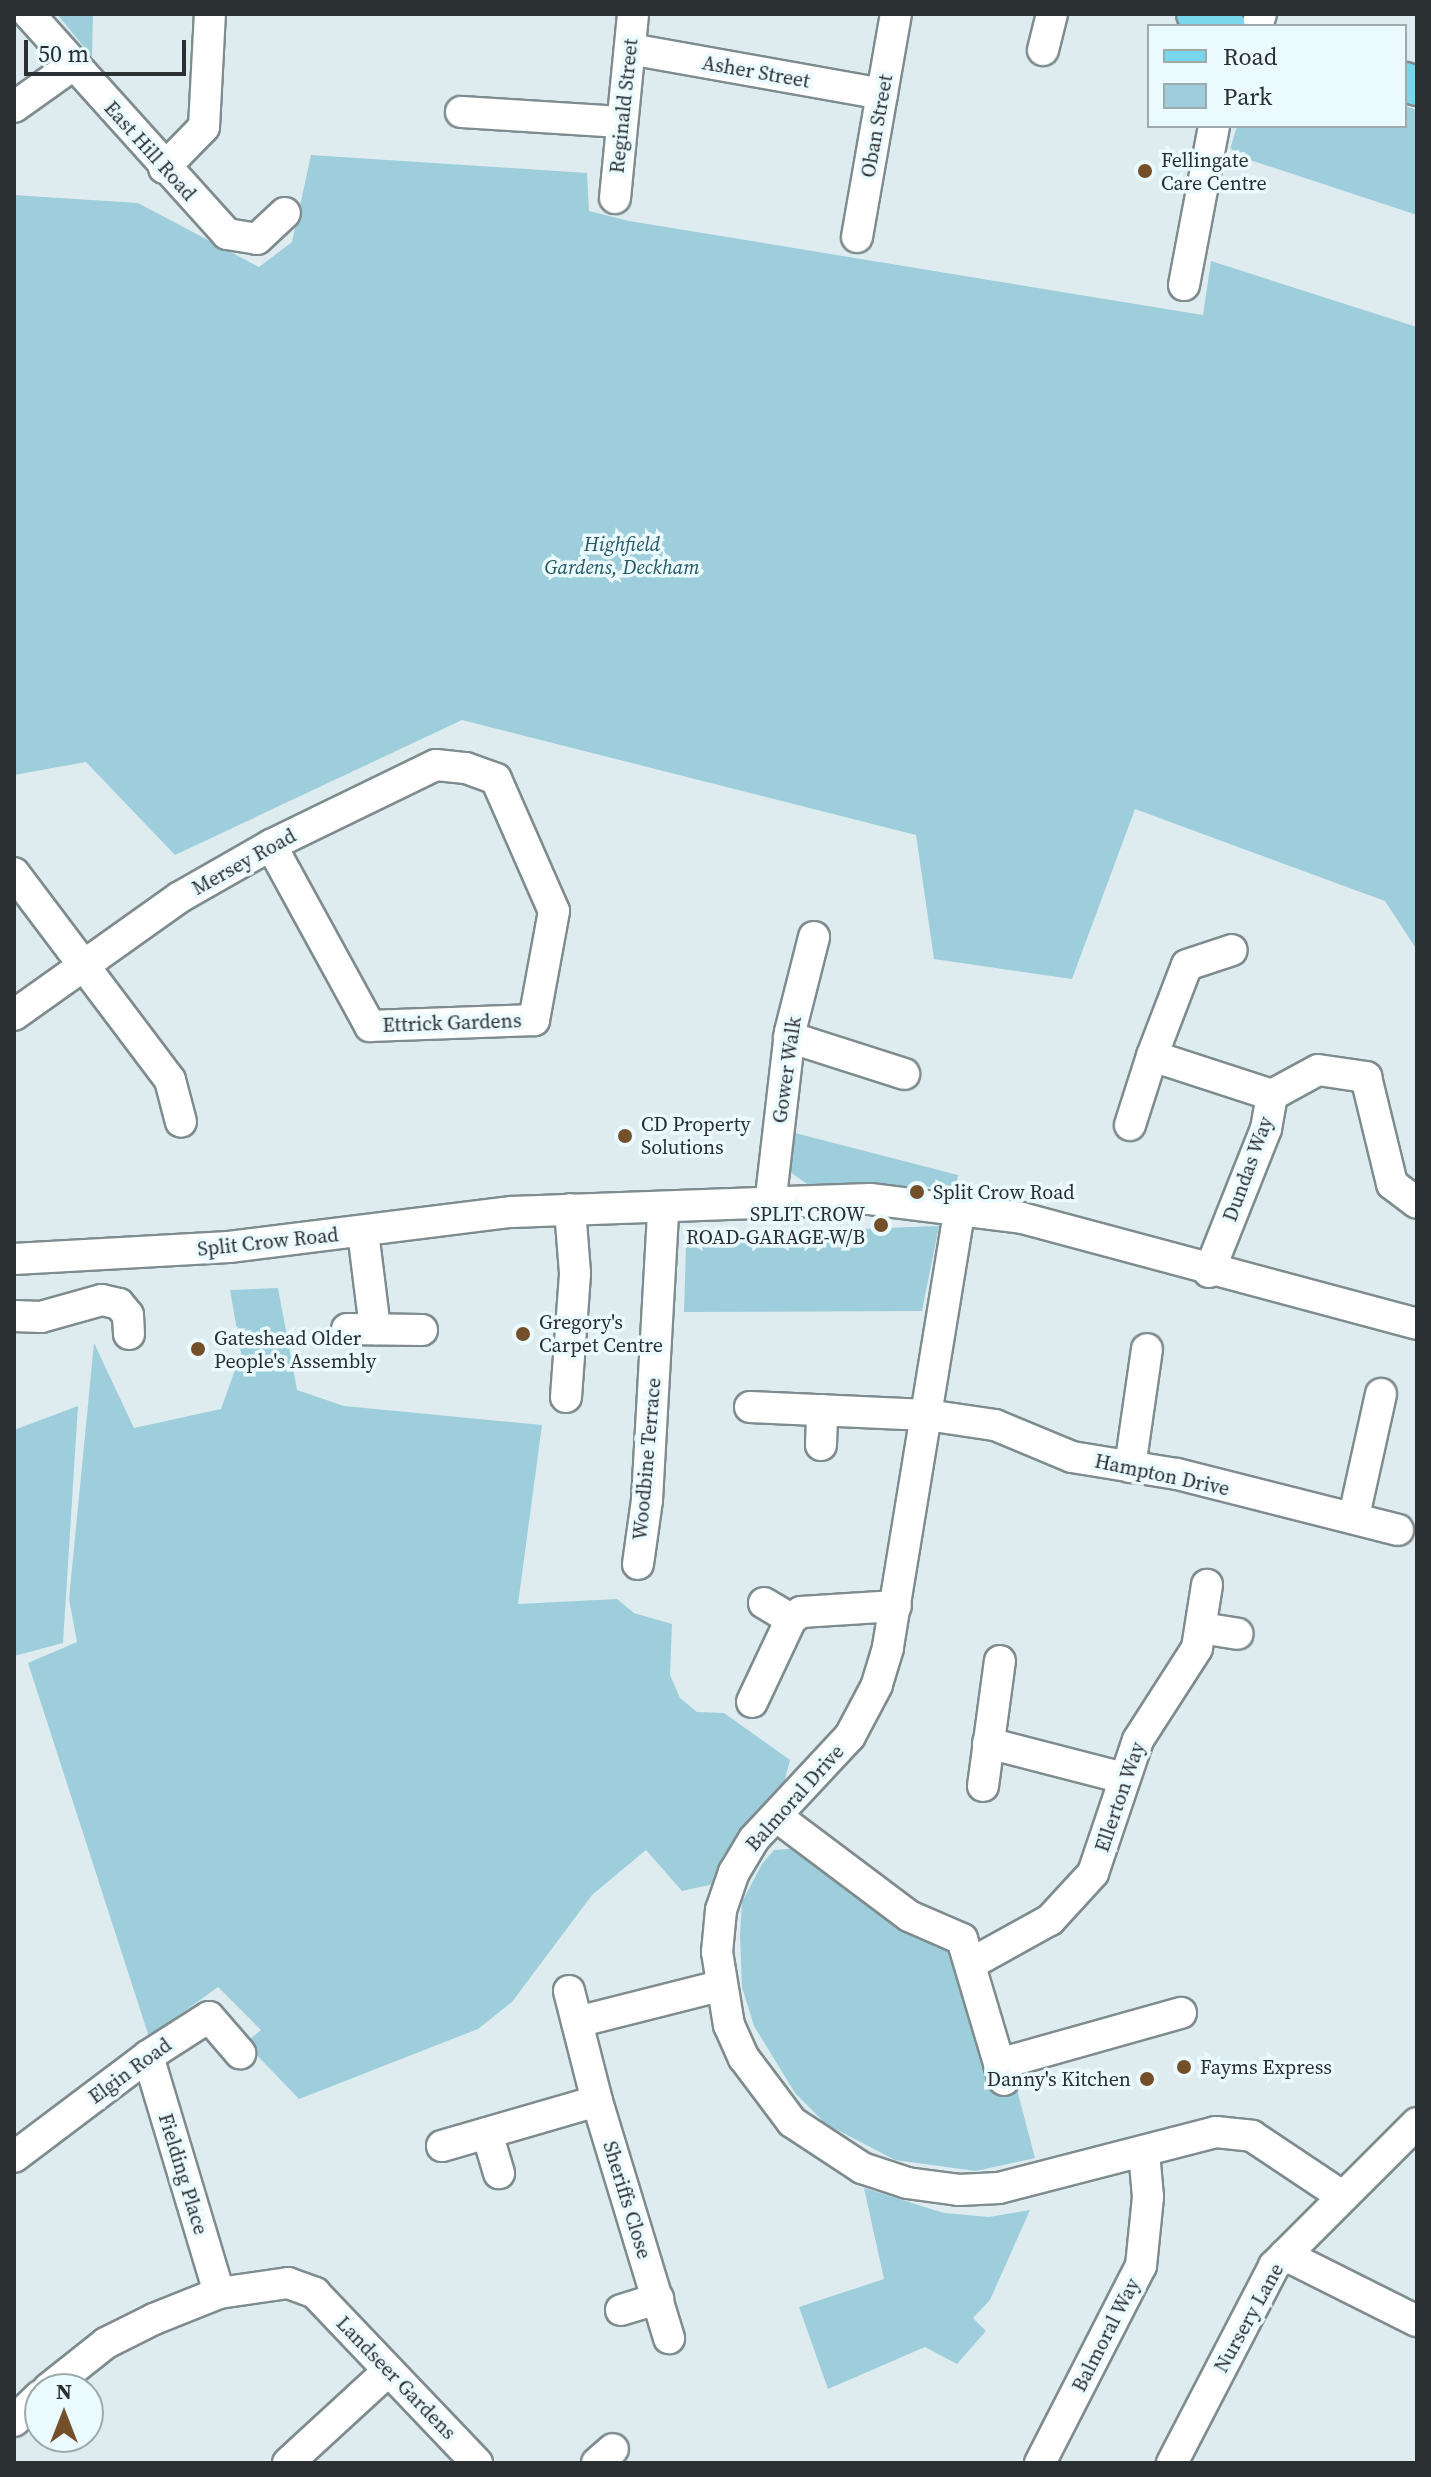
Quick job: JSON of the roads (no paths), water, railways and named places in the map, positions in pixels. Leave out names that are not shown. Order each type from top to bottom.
[{"type":"main road","points":[[1196,14],[1221,24]]},
{"type":"street","name":"East Hill Road","points":[[29,14],[164,168],[227,234],[244,241],[257,239],[285,213]]},
{"type":"street","points":[[164,168],[204,127],[210,14]]},
{"type":"street","name":"Reginald Street","points":[[615,198],[633,14]]},
{"type":"street","name":"Oban Street","points":[[857,237],[896,14]]},
{"type":"street","points":[[1043,50],[1052,14]]},
{"type":"street","name":"Asher Street","points":[[630,49],[882,94]]},
{"type":"street","points":[[14,107],[73,65]]},
{"type":"street","points":[[461,112],[622,122]]},
{"type":"street","points":[[1184,285],[1214,128]]},
{"type":"street","name":"Mersey Road","points":[[14,1015],[180,897],[271,845],[436,765],[466,768],[496,779]]},
{"type":"street","name":"Ettrick Gardens","points":[[271,845],[370,1026],[534,1020],[554,911],[496,779]]},
{"type":"street","points":[[14,873],[85,963],[170,1080],[181,1122]]},
{"type":"street","name":"Gower Walk","points":[[770,1205],[789,1037],[814,937]]},
{"type":"street","points":[[1130,1125],[1152,1056],[1187,965],[1232,950]]},
{"type":"street","points":[[789,1037],[904,1074]]},
{"type":"street","name":"Dundas Way","points":[[1152,1056],[1272,1095],[1266,1129],[1209,1272]]},
{"type":"street","points":[[1272,1095],[1318,1070],[1366,1077],[1392,1184],[1417,1203]]},
{"type":"street","name":"Split Crow Road","points":[[14,1259],[229,1247],[570,1209],[663,1211],[870,1199],[960,1207],[1022,1218],[1209,1272],[1417,1324]]},
{"type":"street","name":"Balmoral Drive","points":[[960,1207],[896,1606],[877,1685],[850,1736],[754,1839],[734,1872],[721,1910],[719,1986],[729,2025],[767,2093],[792,2122],[862,2168],[907,2183],[959,2190],[999,2188],[1216,2132],[1252,2136],[1342,2196]]},
{"type":"street","points":[[566,1397],[575,1273],[570,1209]]},
{"type":"street","name":"Woodbine Terrace","points":[[638,1564],[647,1500],[663,1211]]},
{"type":"street","points":[[363,1232],[361,1329],[422,1330]]},
{"type":"street","points":[[14,1316],[41,1317],[102,1300],[119,1304],[128,1315],[129,1334]]},
{"type":"street","points":[[1130,1467],[1147,1349]]},
{"type":"street","points":[[1354,1516],[1381,1394]]},
{"type":"street","name":"Hampton Drive","points":[[750,1407],[927,1415],[995,1425],[1064,1455],[1354,1516],[1398,1530]]},
{"type":"street","points":[[821,1445],[822,1410]]},
{"type":"street","name":"Ellerton Way","points":[[972,1963],[1050,1920],[1081,1891],[1103,1852],[1123,1778],[1150,1720],[1188,1669],[1201,1628],[1207,1585]]},
{"type":"street","points":[[764,1603],[791,1619]]},
{"type":"street","points":[[752,1702],[791,1619],[813,1610],[896,1606]]},
{"type":"street","points":[[1201,1628],[1238,1634]]},
{"type":"street","points":[[983,1786],[1000,1661]]},
{"type":"street","points":[[988,1743],[1123,1778]]},
{"type":"street","points":[[776,1816],[909,1916],[953,1933],[972,1963],[1002,2072],[1181,2013]]},
{"type":"street","points":[[577,2022],[719,1986]]},
{"type":"street","name":"Sheriffs Close","points":[[569,1991],[597,2101],[669,2338]]},
{"type":"street","name":"Elgin Road","points":[[14,2157],[148,2056],[209,2017],[240,2053]]},
{"type":"street","name":"Fielding Place","points":[[148,2056],[219,2293]]},
{"type":"street","points":[[442,2146],[597,2101]]},
{"type":"street","name":"Nursery Lane","points":[[1172,2463],[1274,2266],[1417,2123]]},
{"type":"street","points":[[487,2133],[499,2173]]},
{"type":"street","name":"Balmoral Way","points":[[1040,2463],[1141,2266],[1148,2197],[1144,2152]]},
{"type":"street","points":[[1285,2255],[1417,2321]]},
{"type":"street","name":"Landseer Gardens","points":[[219,2293],[288,2283],[315,2293],[477,2463]]},
{"type":"street","points":[[68,2373],[106,2343],[219,2293]]},
{"type":"street","points":[[621,2310],[658,2299]]},
{"type":"street","points":[[288,2463],[388,2371]]},
{"type":"place","name":"Fellingate Care Centre","points":[[1145,171]]},
{"type":"place","name":"CD Property Solutions","points":[[625,1136]]},
{"type":"place","name":"Split Crow Road","points":[[917,1192]]},
{"type":"place","name":"SPLIT CROW ROAD-GARAGE-W/B","points":[[881,1225]]},
{"type":"place","name":"Gregory's Carpet Centre","points":[[523,1334]]},
{"type":"place","name":"Gateshead Older People's Assembly","points":[[198,1349]]},
{"type":"place","name":"Fayms Express","points":[[1184,2067]]},
{"type":"place","name":"Danny's Kitchen","points":[[1147,2079]]},
{"type":"park label","name":"Highfield Gardens, Deckham","points":[[622,556]]}]
